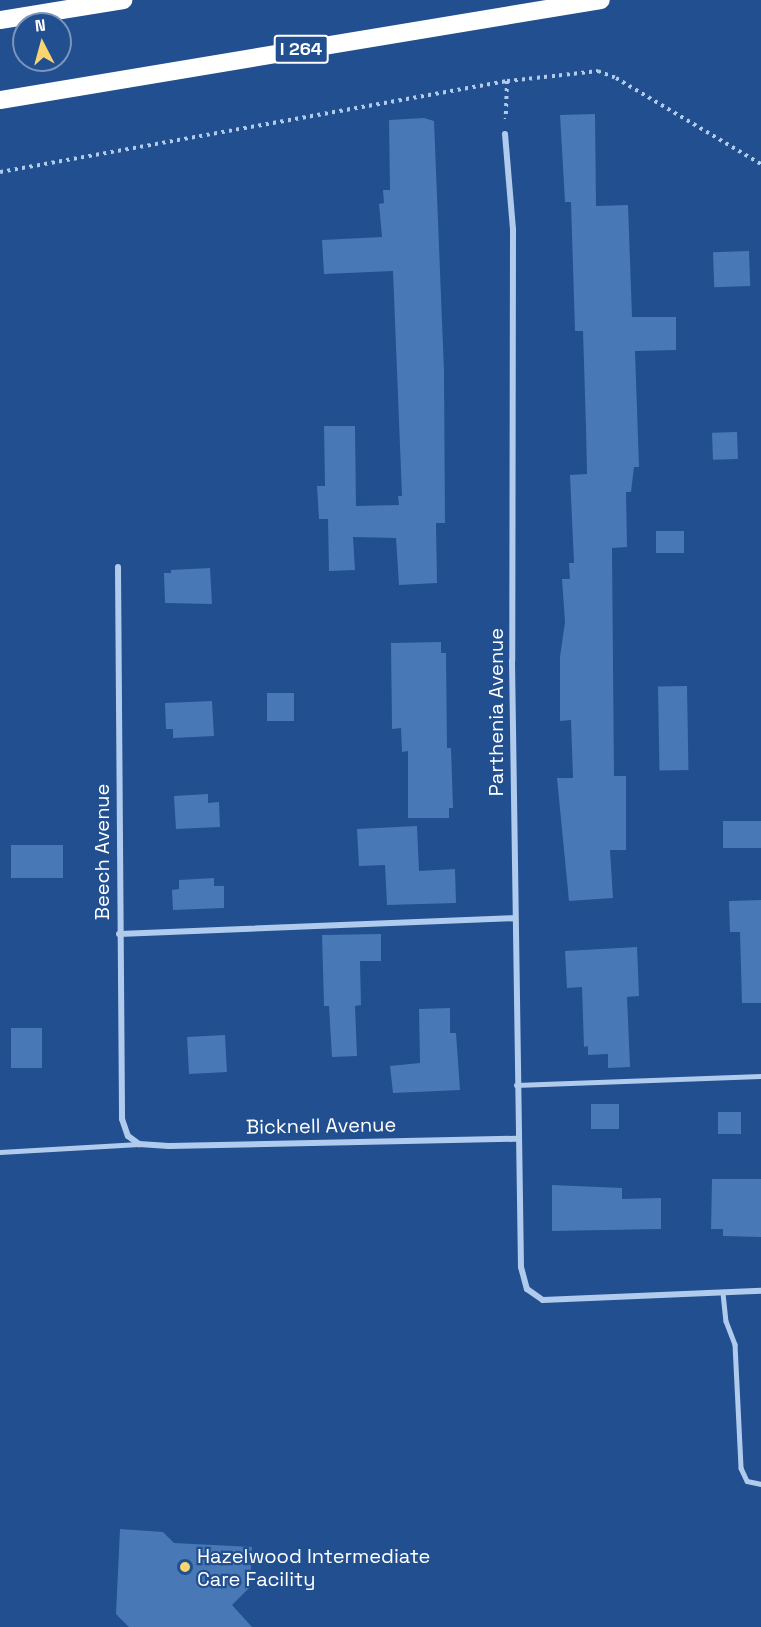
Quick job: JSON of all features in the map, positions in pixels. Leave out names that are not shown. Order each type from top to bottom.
[{"type":"highway","points":[[0,20],[123,0]]},
{"type":"highway","name":"I 264","points":[[0,100],[601,0]]},
{"type":"street","name":"Parthenia Avenue","points":[[506,134],[513,229],[514,918],[516,1139],[521,1268],[527,1289],[543,1300],[723,1293]]},
{"type":"street","name":"Beech Avenue","points":[[117,567],[122,1119],[128,1136],[139,1144]]},
{"type":"street","points":[[119,934],[514,918]]},
{"type":"street","name":"Bicknell Avenue","points":[[139,1144],[169,1146],[516,1139]]},
{"type":"street","points":[[723,1293],[761,1291]]},
{"type":"lane","points":[[516,1085],[761,1076]]},
{"type":"lane","points":[[0,1152],[139,1144]]},
{"type":"lane","points":[[723,1293],[726,1321],[735,1344],[741,1468],[747,1481],[761,1484]]},
{"type":"path","points":[[0,172],[507,81],[598,72],[616,78],[761,164]]},
{"type":"path","points":[[506,134],[507,81]]},
{"type":"building","points":[[595,114],[596,206],[628,205],[632,317],[676,317],[676,350],[635,351],[639,467],[634,467],[631,492],[626,492],[627,547],[612,548],[614,776],[626,776],[626,850],[610,850],[613,898],[569,901],[557,778],[573,778],[571,720],[560,721],[560,657],[565,622],[562,579],[570,579],[569,563],[574,563],[570,475],[587,474],[583,331],[575,331],[571,202],[565,202],[560,115]]},
{"type":"building","points":[[424,118],[434,121],[444,371],[445,523],[436,523],[437,583],[399,585],[396,538],[353,537],[355,570],[329,571],[328,519],[319,519],[317,486],[325,486],[324,426],[355,426],[356,506],[399,505],[398,496],[402,496],[393,271],[324,274],[322,240],[382,237],[379,204],[384,203],[383,190],[390,190],[389,120]]},
{"type":"building","points":[[749,251],[750,286],[714,287],[713,252]]},
{"type":"building","points":[[737,432],[738,459],[713,460],[712,433]]},
{"type":"building","points":[[656,531],[684,531],[684,553],[656,553]]},
{"type":"building","points":[[210,568],[212,604],[165,603],[164,573],[171,573],[171,570]]},
{"type":"building","points":[[441,642],[441,653],[446,653],[447,748],[451,748],[453,808],[449,808],[449,818],[408,818],[408,751],[402,752],[401,728],[392,729],[391,643]]},
{"type":"building","points":[[687,686],[688,770],[659,770],[658,687]]},
{"type":"building","points":[[267,693],[294,693],[294,721],[267,721]]},
{"type":"building","points":[[212,701],[214,736],[173,738],[173,729],[166,729],[165,703]]},
{"type":"building","points":[[208,794],[208,803],[219,802],[220,827],[176,829],[174,796]]},
{"type":"building","points":[[723,821],[761,821],[761,848],[723,848]]},
{"type":"building","points":[[417,826],[419,871],[455,869],[456,903],[387,905],[385,865],[359,866],[357,829]]},
{"type":"building","points":[[11,845],[63,845],[63,878],[11,878]]},
{"type":"building","points":[[214,878],[214,886],[224,886],[224,908],[173,910],[172,890],[179,889],[179,880]]},
{"type":"building","points":[[761,900],[761,1003],[742,1003],[740,932],[730,932],[729,901]]},
{"type":"building","points":[[381,934],[381,961],[360,961],[361,1005],[355,1006],[357,1056],[332,1057],[329,1006],[324,1006],[322,935]]},
{"type":"building","points":[[637,947],[639,996],[627,997],[630,1067],[608,1068],[608,1054],[588,1055],[588,1046],[584,1047],[582,987],[567,988],[565,951]]},
{"type":"building","points":[[450,1008],[450,1033],[456,1033],[460,1090],[393,1093],[390,1066],[420,1063],[419,1009]]},
{"type":"building","points":[[11,1028],[42,1028],[42,1068],[11,1068]]},
{"type":"building","points":[[225,1035],[227,1072],[189,1074],[187,1037]]},
{"type":"building","points":[[591,1104],[619,1104],[619,1129],[591,1129]]},
{"type":"building","points":[[718,1112],[741,1112],[741,1134],[718,1134]]},
{"type":"building","points":[[712,1179],[761,1179],[761,1237],[723,1236],[723,1229],[711,1229]]},
{"type":"building","points":[[552,1185],[622,1188],[622,1199],[661,1198],[661,1229],[552,1231]]},
{"type":"building","name":"Hazelwood Intermediate Care Facility","points":[[120,1529],[163,1532],[174,1543],[252,1547],[250,1587],[232,1605],[252,1627],[129,1627],[116,1614]]},
{"type":"place","name":"Hazelwood Intermediate Care Facility","points":[[185,1567]]}]
